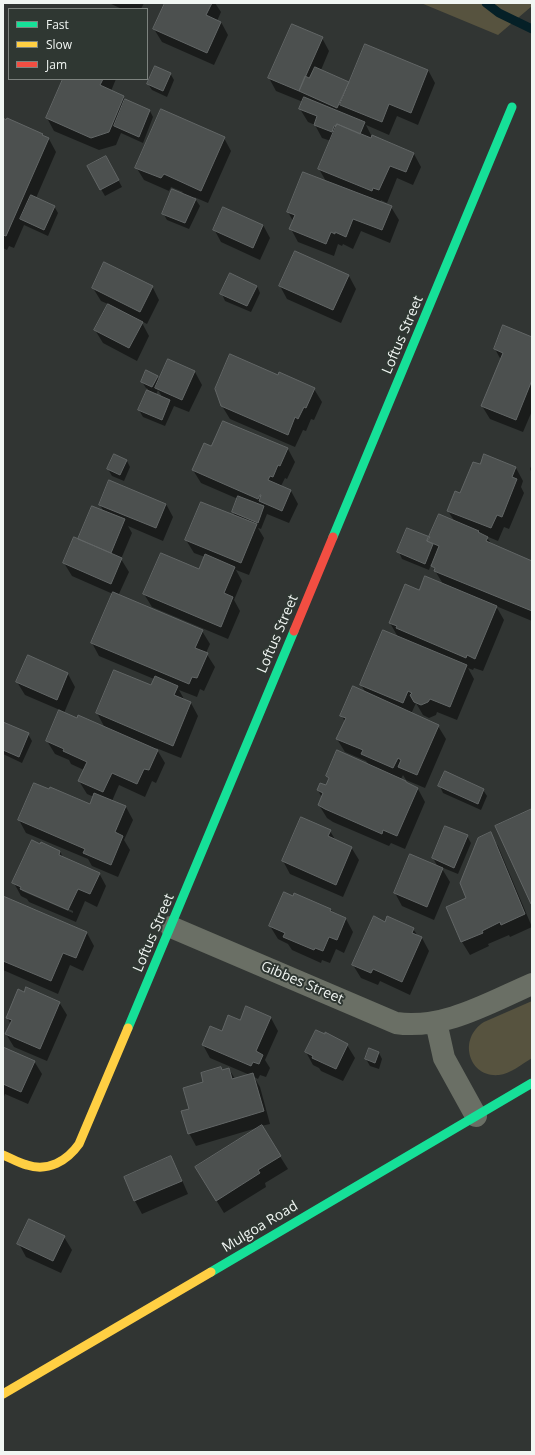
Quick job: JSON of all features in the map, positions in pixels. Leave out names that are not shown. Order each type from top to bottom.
[{"type":"street","name":"Loftus Street","points":[[3,1155],[34,1167],[42,1167],[58,1164],[69,1156],[79,1144],[171,927],[512,107]]},
{"type":"street","name":"Gibbes Street","points":[[171,927],[385,1019],[407,1024],[436,1022],[466,1013],[532,984]]},
{"type":"street","points":[[436,1022],[444,1058],[476,1116]]},
{"type":"street","name":"Mulgoa Road","points":[[3,1394],[532,1083]]},
{"type":"shaded area","points":[[421,3],[532,3],[532,6],[498,35]]},
{"type":"shaded area","points":[[532,1001],[532,1058],[512,1071],[499,1075],[489,1074],[480,1070],[474,1064],[470,1056],[469,1047],[471,1038],[476,1029],[484,1022]]},
{"type":"building","points":[[165,3],[212,3],[206,15],[221,22],[207,53],[153,29]]},
{"type":"building","points":[[292,24],[323,37],[299,91],[268,78]]},
{"type":"building","points":[[365,44],[428,70],[411,113],[389,104],[382,122],[340,105]]},
{"type":"building","points":[[155,66],[171,73],[163,91],[147,84]]},
{"type":"building","points":[[315,67],[349,82],[337,108],[299,91],[305,76],[309,78]]},
{"type":"building","points":[[63,80],[102,80],[100,85],[124,96],[109,132],[91,138],[46,118]]},
{"type":"building","points":[[304,97],[365,122],[360,134],[337,124],[334,126],[332,132],[314,125],[317,116],[299,109]]},
{"type":"building","points":[[125,99],[150,110],[139,137],[114,126]]},
{"type":"building","points":[[161,109],[225,137],[201,191],[164,174],[161,178],[135,168]]},
{"type":"building","points":[[3,118],[6,120],[7,118],[49,138],[6,236],[3,235]]},
{"type":"building","points":[[337,124],[371,138],[372,135],[414,153],[406,172],[390,166],[379,190],[373,188],[372,191],[318,169]]},
{"type":"building","points":[[106,156],[119,180],[100,190],[87,166]]},
{"type":"building","points":[[303,172],[392,206],[382,230],[353,219],[346,237],[335,232],[335,234],[331,232],[326,244],[289,229],[295,215],[287,212]]},
{"type":"building","points":[[172,189],[196,199],[185,223],[162,214]]},
{"type":"building","points":[[31,195],[55,206],[44,230],[20,219]]},
{"type":"building","points":[[223,207],[263,225],[253,248],[213,230]]},
{"type":"building","points":[[295,251],[349,275],[333,310],[279,286]]},
{"type":"building","points":[[104,262],[153,286],[140,312],[92,288]]},
{"type":"building","points":[[230,273],[257,286],[247,306],[220,294]]},
{"type":"building","points":[[108,304],[143,322],[129,348],[94,330]]},
{"type":"building","points":[[503,325],[532,337],[532,380],[516,420],[481,406],[503,353],[494,349]]},
{"type":"building","points":[[230,354],[278,375],[279,372],[315,388],[306,408],[304,407],[298,419],[295,417],[288,435],[221,406],[215,389]]},
{"type":"building","points":[[168,359],[195,371],[182,400],[155,388]]},
{"type":"building","points":[[146,370],[158,376],[152,387],[141,382]]},
{"type":"building","points":[[147,390],[170,400],[162,420],[138,410]]},
{"type":"building","points":[[223,421],[288,448],[280,466],[278,465],[273,477],[270,476],[268,480],[291,490],[282,511],[259,501],[261,495],[258,499],[192,470],[204,443],[211,446]]},
{"type":"building","points":[[114,454],[127,460],[120,475],[107,469]]},
{"type":"building","points":[[484,454],[516,467],[512,477],[517,479],[502,517],[497,515],[491,528],[447,511],[455,491],[460,493],[473,462],[480,464]]},
{"type":"building","points":[[109,480],[166,504],[156,528],[99,505]]},
{"type":"building","points":[[238,496],[264,506],[258,523],[232,512]]},
{"type":"building","points":[[201,502],[257,524],[241,563],[185,540]]},
{"type":"building","points":[[92,506],[125,519],[111,553],[78,539]]},
{"type":"building","points":[[439,514],[479,531],[478,532],[488,537],[486,541],[532,561],[532,611],[434,571],[435,568],[431,566],[439,546],[427,541]]},
{"type":"building","points":[[407,528],[430,537],[427,541],[433,544],[425,564],[397,552]]},
{"type":"building","points":[[74,537],[122,558],[111,584],[63,563]]},
{"type":"building","points":[[161,553],[199,569],[205,554],[235,567],[224,593],[233,597],[221,627],[143,594]]},
{"type":"building","points":[[425,576],[497,606],[475,659],[467,655],[466,658],[396,628],[397,626],[389,623],[405,584],[419,590]]},
{"type":"building","points":[[113,592],[203,630],[195,648],[208,653],[197,678],[192,677],[189,684],[91,643]]},
{"type":"building","points":[[383,630],[467,665],[450,707],[430,699],[428,702],[421,705],[414,702],[410,695],[412,693],[408,691],[403,703],[360,685]]},
{"type":"building","points":[[28,655],[68,673],[57,700],[16,682]]},
{"type":"building","points":[[114,670],[151,685],[155,676],[178,686],[174,695],[191,702],[173,746],[96,713]]},
{"type":"building","points":[[353,686],[439,725],[417,775],[398,767],[401,760],[398,758],[393,768],[361,754],[363,750],[336,739],[346,718],[340,716]]},
{"type":"building","points":[[59,710],[77,718],[78,715],[158,750],[149,770],[144,769],[137,784],[112,773],[103,792],[78,781],[87,762],[46,741]]},
{"type":"building","points":[[3,722],[29,733],[19,757],[3,750]]},
{"type":"building","points":[[337,750],[406,781],[418,788],[397,836],[383,830],[382,834],[318,805],[323,793],[317,790],[320,783],[326,785],[329,778],[326,776]]},
{"type":"building","points":[[445,771],[484,789],[478,804],[438,786]]},
{"type":"building","points":[[34,783],[49,789],[50,787],[90,804],[94,793],[126,806],[115,832],[123,836],[111,865],[83,853],[85,849],[18,820]]},
{"type":"building","points":[[532,809],[532,903],[531,904],[495,826]]},
{"type":"building","points":[[301,817],[331,830],[328,836],[352,847],[336,885],[282,861]]},
{"type":"building","points":[[445,826],[468,835],[454,868],[432,858]]},
{"type":"building","points":[[491,832],[525,914],[501,925],[500,922],[482,931],[483,933],[461,942],[446,907],[466,898],[460,883],[478,838]]},
{"type":"building","points":[[32,840],[40,844],[41,842],[60,851],[59,855],[100,873],[90,894],[78,889],[68,910],[20,889],[21,887],[12,883]]},
{"type":"building","points":[[410,854],[443,868],[427,907],[394,893]]},
{"type":"building","points":[[284,892],[293,896],[294,893],[331,909],[330,911],[346,918],[337,940],[329,937],[323,951],[315,948],[314,950],[283,937],[285,933],[269,926]]},
{"type":"building","points":[[3,896],[87,932],[76,958],[63,953],[51,981],[3,961]]},
{"type":"building","points":[[374,916],[385,922],[387,916],[414,928],[412,933],[422,937],[402,982],[373,969],[371,973],[352,965]]},
{"type":"building","points":[[26,987],[60,1002],[40,1049],[5,1034],[12,1020],[6,1018],[18,989],[24,992]]},
{"type":"building","points":[[246,1006],[271,1017],[256,1051],[263,1055],[259,1064],[253,1062],[251,1066],[202,1045],[210,1026],[222,1031],[228,1015],[240,1020]]},
{"type":"building","points":[[316,1030],[325,1034],[325,1032],[348,1044],[336,1069],[312,1058],[313,1056],[305,1052]]},
{"type":"building","points":[[3,1047],[35,1061],[21,1092],[3,1084]]},
{"type":"building","points":[[369,1048],[379,1052],[375,1063],[365,1059]]},
{"type":"building","points":[[221,1067],[222,1070],[229,1068],[232,1079],[253,1073],[264,1111],[188,1134],[181,1111],[189,1109],[183,1088],[203,1082],[201,1073]]},
{"type":"building","points":[[262,1125],[281,1156],[258,1170],[260,1173],[216,1201],[195,1167]]},
{"type":"building","points":[[171,1156],[182,1181],[134,1201],[124,1177]]},
{"type":"building","points":[[29,1219],[65,1236],[53,1261],[17,1244]]},
{"type":"waterway","points":[[486,3],[499,13],[532,29]]},
{"type":"traffic: fast","points":[[333,537],[512,107]]},
{"type":"traffic: fast","points":[[128,1028],[294,631]]},
{"type":"traffic: fast","points":[[211,1272],[532,1083]]},
{"type":"traffic: slow","points":[[3,1155],[24,1164],[42,1167],[56,1164],[74,1150],[79,1144],[128,1028]]},
{"type":"traffic: slow","points":[[3,1394],[211,1272]]},
{"type":"traffic: jam","points":[[294,631],[333,537]]}]
